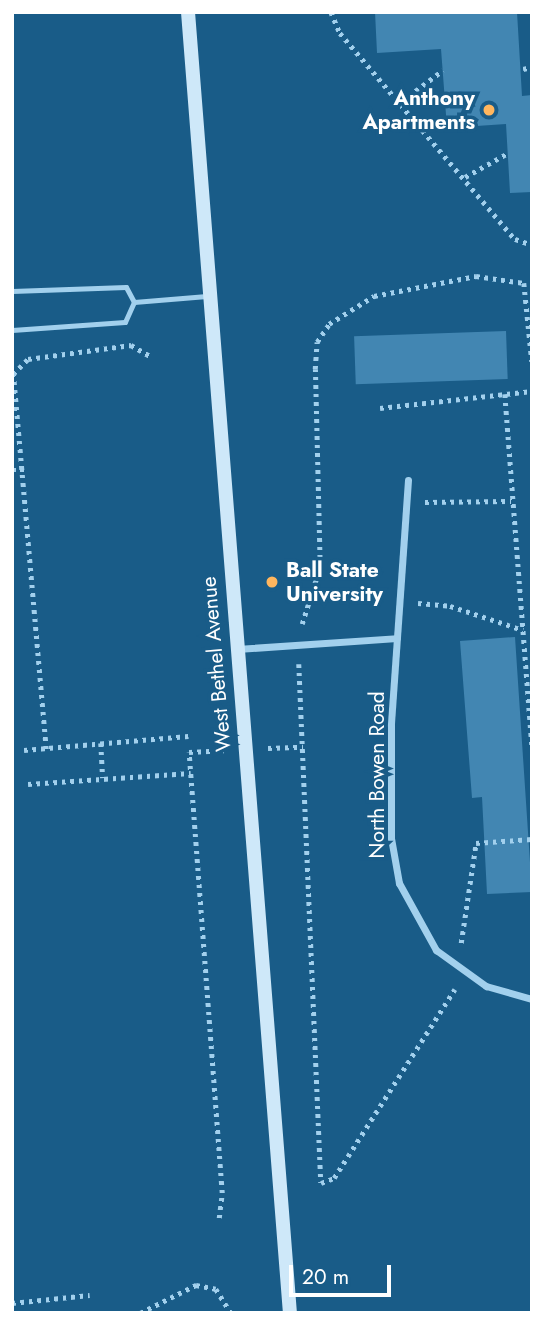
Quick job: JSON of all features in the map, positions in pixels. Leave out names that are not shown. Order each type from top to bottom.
[{"type":"main road","name":"West Bethel Avenue","points":[[188,12],[207,296],[290,1313]]},
{"type":"street","name":"North Bowen Road","points":[[408,480],[397,638],[393,861],[420,929],[459,969],[486,986],[532,999]]},
{"type":"street","points":[[236,649],[397,638]]},
{"type":"lane","points":[[12,291],[126,287],[134,302]]},
{"type":"lane","points":[[134,302],[207,296]]},
{"type":"lane","points":[[12,330],[125,323],[134,302]]},
{"type":"path","points":[[331,12],[340,33],[402,101],[515,239],[532,245]]},
{"type":"path","points":[[523,69],[532,68]]},
{"type":"path","points":[[402,101],[443,70]]},
{"type":"path","points":[[465,177],[508,153]]},
{"type":"path","points":[[532,362],[524,283],[476,276],[374,296],[329,324],[317,342],[315,369],[320,567],[299,645],[321,1183],[341,1167],[455,990],[476,843],[532,839]]},
{"type":"path","points":[[46,749],[24,470],[13,374],[28,359],[131,345],[152,357]]},
{"type":"path","points":[[380,408],[532,391]]},
{"type":"path","points":[[505,394],[511,501],[532,746]]},
{"type":"path","points":[[12,470],[24,470]]},
{"type":"path","points":[[407,502],[511,501]]},
{"type":"path","points":[[400,602],[450,606],[523,631]]},
{"type":"path","points":[[24,750],[188,736]]},
{"type":"path","points":[[101,743],[103,778]]},
{"type":"path","points":[[189,752],[222,1193],[219,1218]]},
{"type":"path","points":[[28,784],[191,772]]},
{"type":"path","points":[[140,1313],[179,1290],[216,1289],[231,1313]]},
{"type":"path","points":[[12,1304],[90,1296]]},
{"type":"building","name":"Anthony Apartments","points":[[375,12],[517,12],[522,96],[532,95],[532,192],[510,193],[506,124],[447,128],[441,49],[377,53]]},
{"type":"building","points":[[506,331],[508,379],[356,384],[354,336]]},
{"type":"building","points":[[515,637],[532,892],[487,894],[482,797],[472,798],[460,641]]},
{"type":"place","name":"Anthony Apartments","points":[[489,110]]},
{"type":"place","name":"Ball State University","points":[[272,582]]}]
